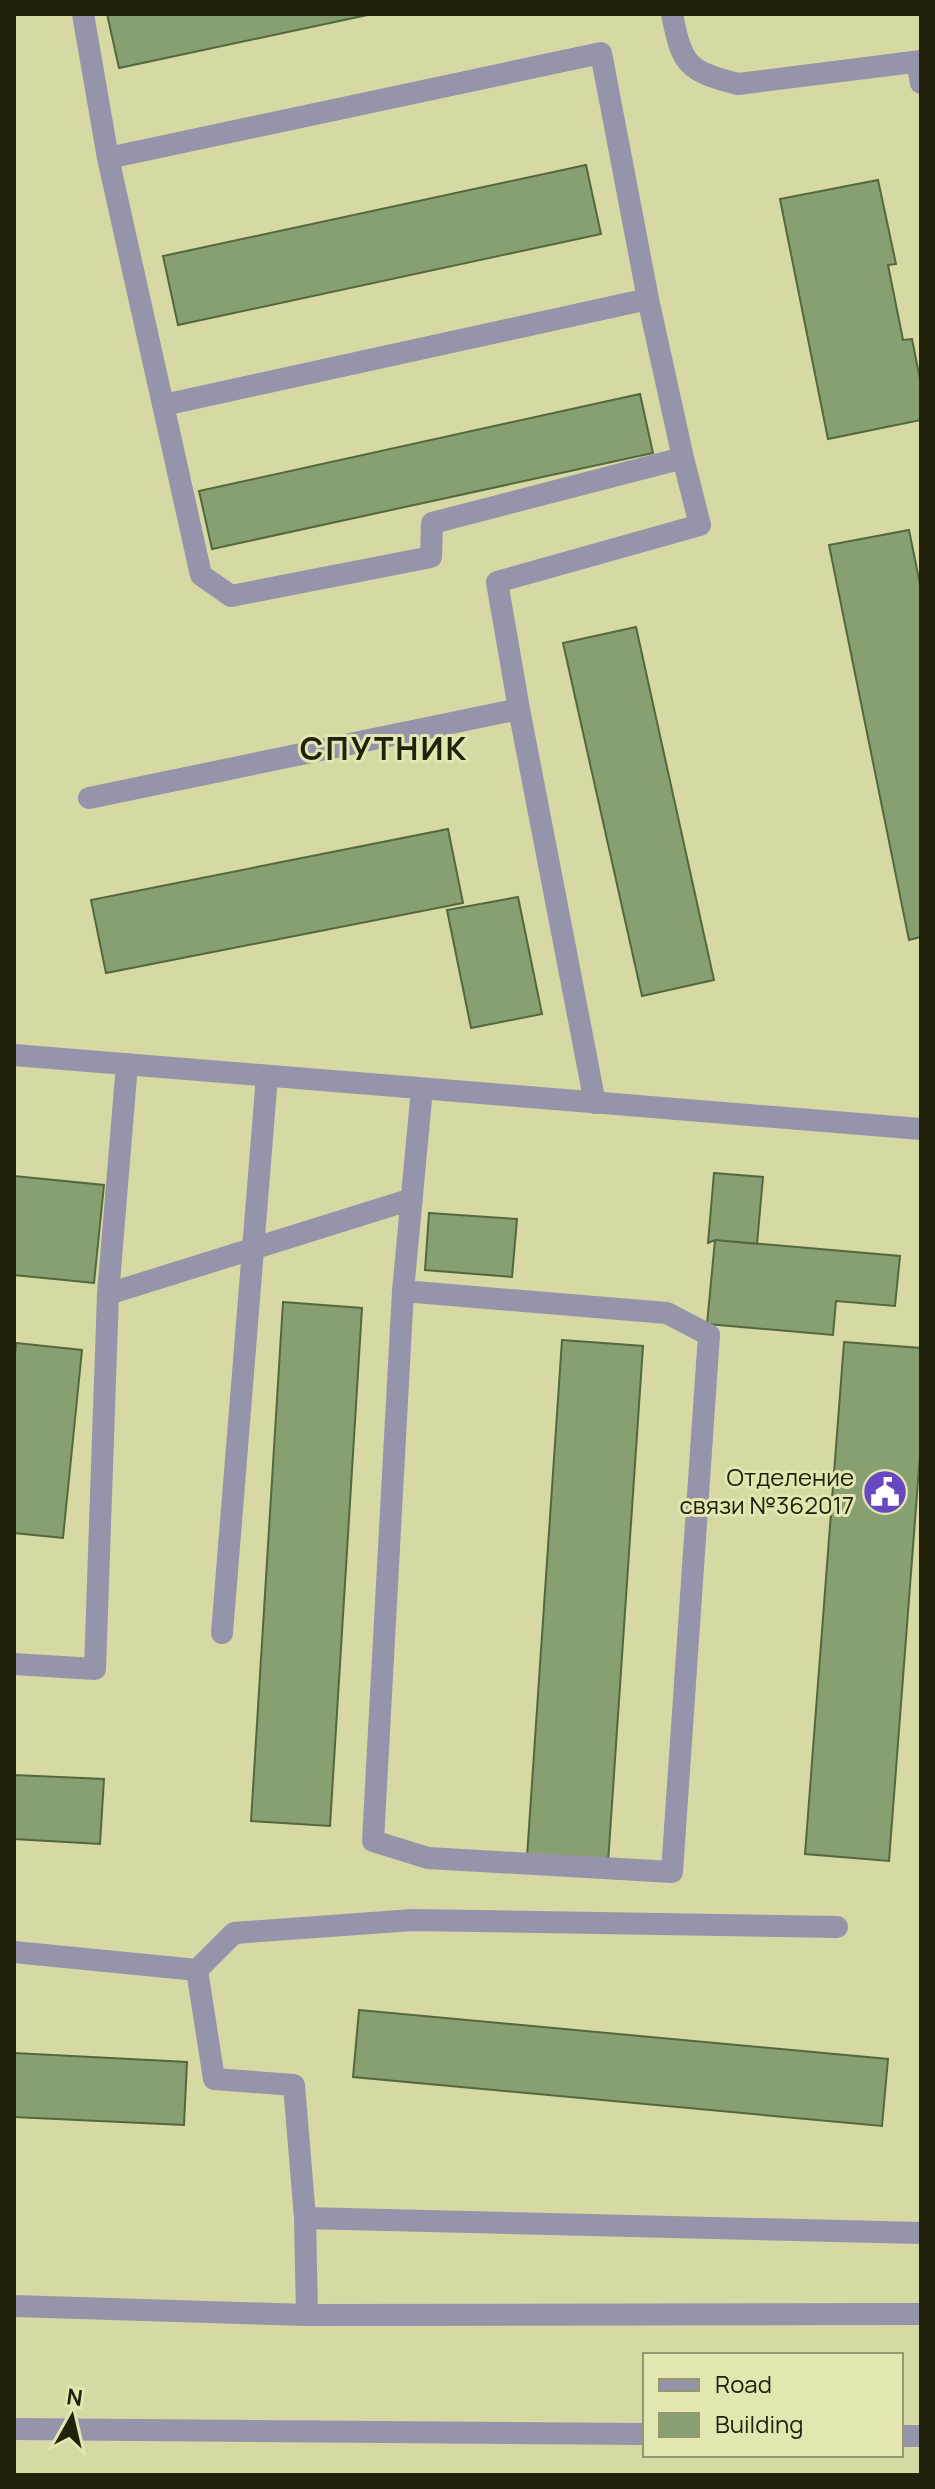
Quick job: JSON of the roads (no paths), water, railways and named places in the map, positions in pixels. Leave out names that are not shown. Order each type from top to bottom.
[{"type":"street","points":[[83,14],[108,158],[201,575],[231,596],[431,557],[432,523],[683,458]]},
{"type":"street","points":[[672,14],[679,50],[693,68],[738,84],[920,69]]},
{"type":"street","points":[[108,158],[601,53],[648,299],[700,525],[497,582],[595,1103]]},
{"type":"street","points":[[164,405],[648,299]]},
{"type":"street","points":[[89,798],[519,709]]},
{"type":"street","points":[[14,1055],[921,1129]]},
{"type":"street","points":[[14,1664],[95,1669],[108,1294],[127,1064]]},
{"type":"street","points":[[222,1633],[267,1076]]},
{"type":"street","points":[[403,1291],[667,1313],[709,1335],[672,1872],[428,1858],[373,1841],[403,1291],[422,1089]]},
{"type":"street","points":[[108,1294],[412,1199]]},
{"type":"street","points":[[197,1970],[234,1933],[413,1920],[837,1927]]},
{"type":"street","points":[[14,1952],[197,1970]]},
{"type":"street","points":[[197,1970],[214,2079],[294,2085],[305,2218],[307,2315]]},
{"type":"street","points":[[305,2218],[921,2233]]},
{"type":"street","points":[[14,2306],[307,2315],[921,2314]]},
{"type":"street","points":[[14,2429],[643,2434]]},
{"type":"place","name":"Отделение связи №362017","points":[[885,1492]]},
{"type":"district","name":"СПУТНИК","points":[[384,749]]}]
